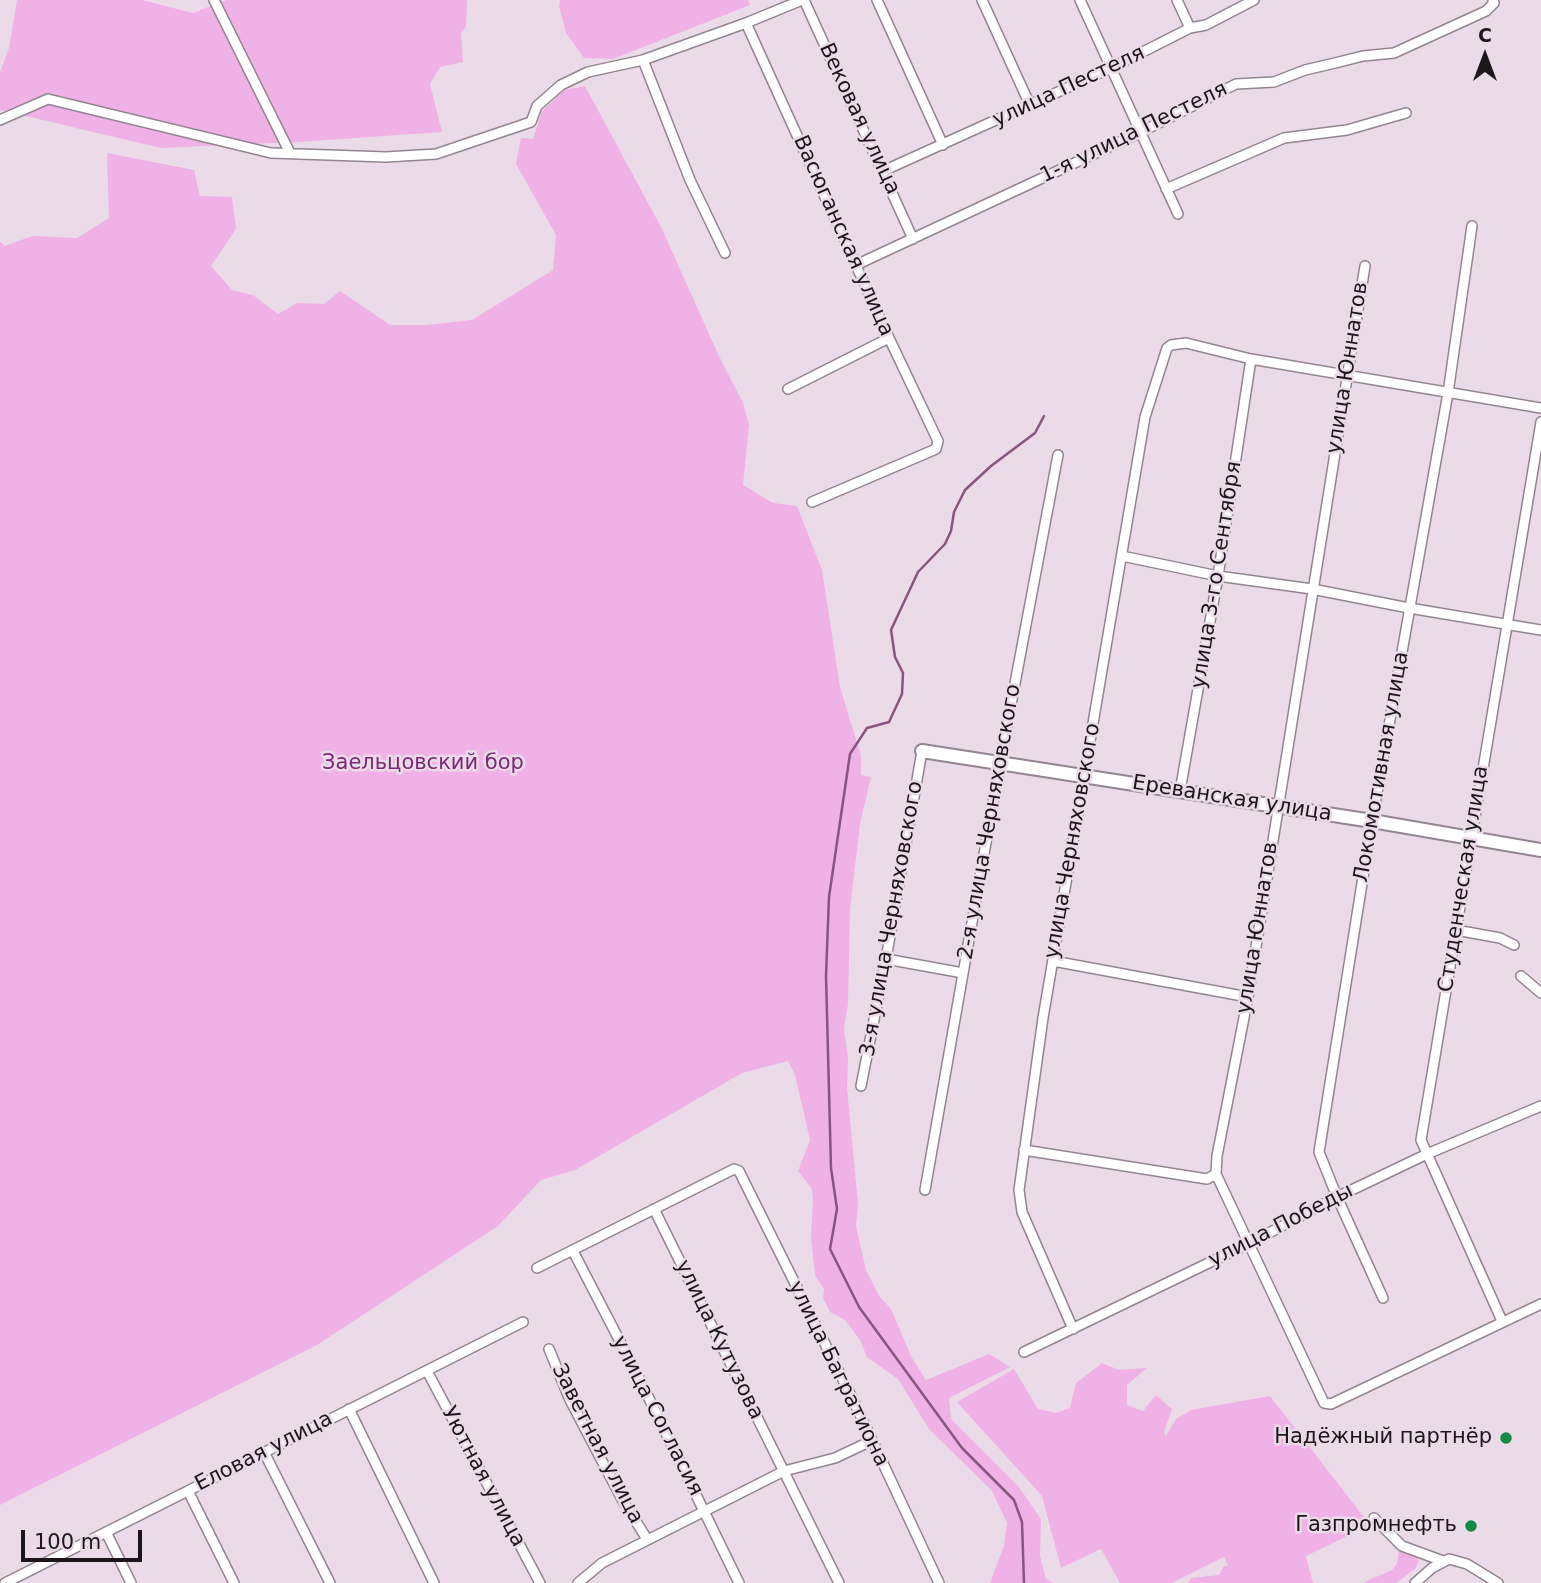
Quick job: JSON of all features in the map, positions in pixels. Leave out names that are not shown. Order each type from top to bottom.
[{"type":"street","points":[[214,0],[290,153]]},
{"type":"street","points":[[0,120],[48,99],[271,153],[386,157],[436,154],[531,122],[537,106],[561,85],[588,72],[643,60],[803,0]]},
{"type":"street","name":"Вековая улица","points":[[803,0],[913,239]]},
{"type":"street","points":[[877,0],[943,145]]},
{"type":"street","points":[[982,0],[1030,105]]},
{"type":"street","points":[[1080,0],[1178,214]]},
{"type":"street","points":[[1177,0],[1190,28]]},
{"type":"street","name":"улица Пестеля","points":[[883,171],[1111,68],[1190,28],[1206,25],[1254,0]]},
{"type":"street","name":"1-я улица Пестеля","points":[[856,264],[1141,132],[1236,84],[1274,82],[1335,62],[1408,48],[1486,10],[1493,0]]},
{"type":"street","name":"Васюганская улица","points":[[746,23],[938,441],[936,449],[812,502]]},
{"type":"street","points":[[643,60],[690,180],[725,253]]},
{"type":"street","points":[[1167,189],[1284,138],[1347,130],[1406,113]]},
{"type":"street","name":"Локомотивная улица","points":[[1383,1298],[1319,1152],[1372,821],[1448,393],[1472,226]]},
{"type":"street","name":"улица Юннатов","points":[[1216,1174],[1217,1156],[1248,997],[1365,266]]},
{"type":"street","points":[[788,389],[889,338]]},
{"type":"street","name":"улица Черняховского","points":[[1073,1329],[1022,1212],[1019,1190],[1053,961],[1145,417],[1167,348],[1171,345],[1185,343],[1251,359]]},
{"type":"street","points":[[1251,359],[1541,408]]},
{"type":"street","name":"улица 3-го Сентября","points":[[1180,791],[1218,576],[1251,359]]},
{"type":"street","name":"Студенческая улица","points":[[1502,1321],[1421,1140],[1541,422]]},
{"type":"street","name":"2-я улица Черняховского","points":[[925,1190],[1000,763],[1058,455]]},
{"type":"street","points":[[1122,556],[1218,576],[1312,589],[1541,631]]},
{"type":"street","name":"Ереванская улица","points":[[922,751],[1541,850]]},
{"type":"street","name":"3-я улица Черняховского","points":[[861,1086],[922,751]]},
{"type":"street","points":[[1456,930],[1500,938],[1514,945]]},
{"type":"street","points":[[886,959],[963,973]]},
{"type":"street","points":[[1053,961],[1248,997]]},
{"type":"street","points":[[1521,976],[1541,993]]},
{"type":"street","name":"улица Победы","points":[[1024,1352],[1427,1154],[1541,1106]]},
{"type":"street","points":[[1024,1150],[1207,1180],[1216,1174],[1324,1403],[1331,1404],[1541,1304]]},
{"type":"street","name":"улица Багратиона","points":[[654,1209],[734,1169],[739,1171],[858,1410],[939,1583]]},
{"type":"street","points":[[537,1268],[654,1209]]},
{"type":"street","name":"улица Кутузова","points":[[654,1209],[839,1583]]},
{"type":"street","name":"улица Согласия","points":[[573,1251],[739,1583]]},
{"type":"street","name":"Еловая улица","points":[[5,1583],[23,1579],[106,1532],[523,1322]]},
{"type":"street","name":"Заветная улица","points":[[549,1349],[570,1400],[646,1539]]},
{"type":"street","name":"Уютная улица","points":[[427,1371],[540,1583]]},
{"type":"street","points":[[349,1409],[434,1583]]},
{"type":"street","points":[[578,1583],[603,1563],[646,1539],[784,1471],[835,1458],[871,1441]]},
{"type":"street","points":[[264,1452],[330,1583]]},
{"type":"street","points":[[188,1491],[234,1583]]},
{"type":"street","points":[[1374,1518],[1402,1546],[1443,1561]]},
{"type":"street","points":[[106,1532],[131,1583]]},
{"type":"street","points":[[1415,1583],[1443,1561],[1450,1559],[1467,1564],[1498,1583]]},
{"type":"green space","points":[[17,0],[142,0],[193,13],[226,0],[467,0],[466,27],[461,32],[463,62],[440,67],[430,84],[442,132],[161,148],[0,110],[0,72],[9,48]]},
{"type":"green space","points":[[560,0],[748,0],[750,5],[613,59],[584,58],[566,33]]},
{"type":"green space","name":"Заельцовский бор","points":[[585,86],[661,227],[743,403],[749,425],[743,485],[773,503],[797,506],[822,570],[840,687],[861,756],[861,775],[871,777],[860,824],[850,909],[848,1004],[844,1029],[858,1203],[856,1226],[866,1270],[879,1296],[891,1309],[912,1358],[926,1380],[989,1354],[1010,1367],[949,1398],[951,1419],[1019,1487],[1041,1519],[1040,1556],[1046,1579],[1053,1583],[990,1583],[1004,1546],[1007,1523],[992,1491],[929,1429],[898,1379],[867,1357],[860,1340],[845,1320],[830,1312],[823,1298],[824,1289],[815,1275],[811,1237],[812,1189],[798,1171],[810,1140],[795,1075],[788,1061],[742,1073],[575,1170],[541,1180],[498,1226],[317,1345],[0,1505],[0,242],[5,246],[32,236],[77,238],[109,218],[107,153],[194,170],[200,196],[232,197],[236,229],[211,266],[232,290],[253,295],[278,314],[297,303],[324,304],[340,291],[390,325],[426,325],[472,320],[553,270],[556,235],[516,164],[521,138],[533,139],[542,111],[565,90]]},
{"type":"green space","points":[[1102,1363],[1119,1370],[1147,1368],[1127,1385],[1127,1405],[1143,1411],[1156,1395],[1172,1409],[1164,1432],[1166,1436],[1176,1419],[1191,1410],[1270,1396],[1370,1525],[1306,1556],[1313,1583],[1188,1583],[1191,1578],[1219,1575],[1224,1566],[1228,1566],[1224,1557],[1172,1583],[1120,1583],[1101,1549],[1061,1568],[1042,1496],[957,1402],[1014,1369],[1038,1409],[1056,1413],[1070,1408],[1076,1383]]},
{"type":"green space","points":[[1399,1549],[1408,1550],[1419,1561],[1415,1569],[1396,1583],[1362,1583],[1392,1570],[1397,1564]]},
{"type":"waterway","points":[[1024,1583],[1022,1522],[1014,1500],[962,1448],[859,1307],[830,1249],[837,1209],[831,1168],[826,976],[829,897],[850,754],[867,728],[889,722],[902,694],[903,673],[895,657],[891,630],[918,572],[945,544],[951,531],[954,512],[965,490],[991,466],[1035,433],[1044,416]]},
{"type":"place","name":"Надёжный партнёр","points":[[1506,1438]]},
{"type":"place","name":"Газпромнефть","points":[[1471,1526]]}]
